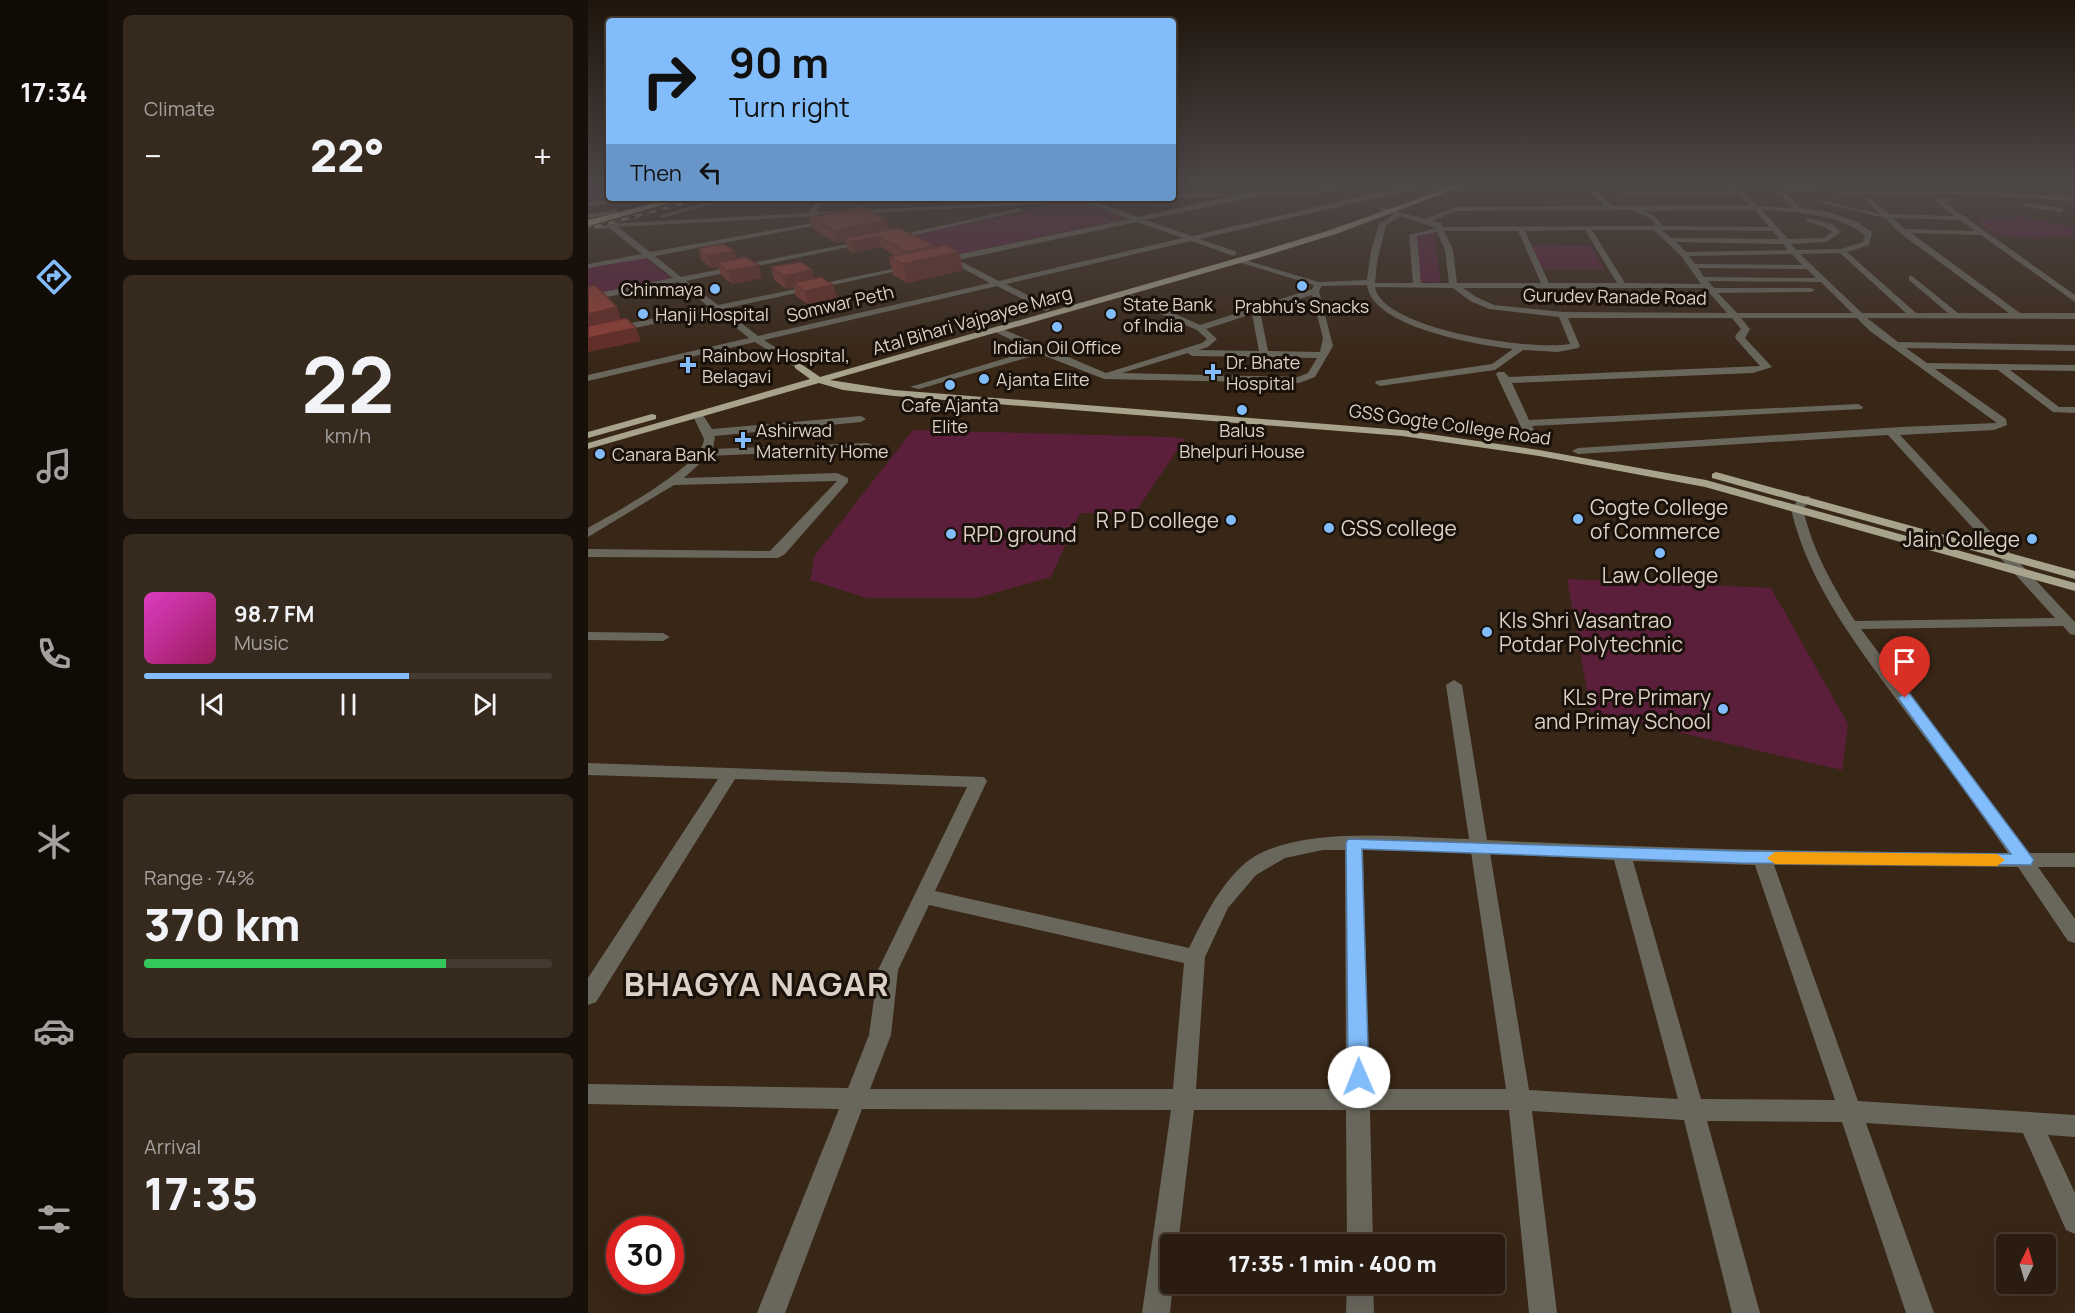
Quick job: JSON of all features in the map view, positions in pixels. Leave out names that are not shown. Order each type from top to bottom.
[{"type":"main road","name":"Atal Bihari Vajpayee Marg","points":[[838,376],[1123,294],[1272,245]]},
{"type":"main road","name":"Atal Bihari Vajpayee Marg","points":[[588,446],[1046,308],[1279,245]]},
{"type":"main road","points":[[798,366],[822,377],[838,376],[915,387],[1377,421],[1534,442],[1693,471],[1801,504],[2003,553],[2075,575]]},
{"type":"main road","points":[[588,435],[807,376],[798,366]]},
{"type":"main road","name":"GSS Gogte College Road","points":[[807,376],[822,377],[894,393],[1402,433],[1539,453],[1801,504],[2021,573],[2075,587]]},
{"type":"street","points":[[636,245],[756,339],[798,366]]},
{"type":"street","points":[[588,266],[699,245]]},
{"type":"street","points":[[588,298],[853,245]]},
{"type":"street","points":[[927,264],[1014,245]]},
{"type":"street","name":"Somwar Peth","points":[[588,378],[1164,245]]},
{"type":"street","points":[[1207,245],[1317,287]]},
{"type":"street","points":[[1375,245],[1371,283],[1374,298],[1385,309],[1421,326],[1449,335],[1522,347],[1562,349],[1575,346],[1563,315]]},
{"type":"street","points":[[1414,245],[1417,285]]},
{"type":"street","points":[[1447,245],[1454,284]]},
{"type":"street","points":[[1528,245],[1545,284]]},
{"type":"street","points":[[1598,245],[1622,285]]},
{"type":"street","points":[[1506,380],[1753,370],[1767,367],[1741,339],[1740,336],[1746,329],[1676,245]]},
{"type":"street","points":[[1578,451],[2002,425],[2002,421],[1994,414],[1856,315],[1789,245]]},
{"type":"street","points":[[1684,254],[1796,254],[1842,251],[1859,245]]},
{"type":"street","points":[[1923,245],[2017,315]]},
{"type":"street","points":[[1998,245],[2075,299]]},
{"type":"street","points":[[1842,251],[1913,315]]},
{"type":"street","points":[[941,254],[1046,308]]},
{"type":"street","points":[[588,335],[915,266]]},
{"type":"street","points":[[1693,266],[1810,267]]},
{"type":"street","points":[[1912,278],[1953,314]]},
{"type":"street","points":[[1707,285],[1823,280]]},
{"type":"street","points":[[1200,328],[1256,311],[1317,287],[1371,283],[1707,285],[1833,290]]},
{"type":"street","name":"Gurudev Ranade Road","points":[[1454,284],[1473,299],[1492,307],[1563,315],[1733,313],[2075,316]]},
{"type":"street","points":[[998,330],[1041,351],[1104,376],[1299,380],[1312,375],[1323,355],[1328,338],[1317,287]]},
{"type":"street","points":[[1104,376],[1210,342],[1211,336],[1200,328],[1123,294]]},
{"type":"street","points":[[1256,311],[1264,353]]},
{"type":"street","points":[[1896,345],[2075,348]]},
{"type":"street","points":[[1380,383],[1495,367],[1522,347]]},
{"type":"street","points":[[915,387],[1041,351]]},
{"type":"street","points":[[1177,353],[1323,355]]},
{"type":"street","points":[[1926,366],[2075,368]]},
{"type":"street","points":[[1495,367],[1506,380],[1534,442]]},
{"type":"street","points":[[2000,367],[2057,410],[2075,410]]},
{"type":"street","points":[[1527,423],[1858,407]]},
{"type":"street","points":[[588,533],[671,482],[707,453],[710,445],[709,433],[697,414]]},
{"type":"street","points":[[709,433],[861,419]]},
{"type":"street","points":[[1894,431],[1893,434],[2071,626]]},
{"type":"street","points":[[707,453],[868,446]]},
{"type":"street","points":[[588,553],[773,555],[780,551],[844,480],[837,477],[671,482]]},
{"type":"street","points":[[1801,504],[1804,543],[1851,625],[2025,860],[2075,935]]},
{"type":"street","points":[[1851,625],[2071,626]]},
{"type":"street","points":[[588,636],[663,637]]},
{"type":"street","points":[[1455,685],[1519,1100],[1543,1313]]},
{"type":"street","points":[[588,769],[978,781],[888,970],[880,1035],[771,1313]]},
{"type":"street","points":[[588,996],[729,775]]},
{"type":"street","points":[[1156,1313],[1184,1101],[1195,957],[1220,904],[1249,870],[1280,852],[1323,843],[1354,843],[1762,858],[2075,860]]},
{"type":"street","points":[[1354,843],[1360,1234]]},
{"type":"street","points":[[1622,854],[1746,1313]]},
{"type":"street","points":[[1762,858],[1920,1313]]},
{"type":"street","points":[[923,896],[1195,957]]},
{"type":"street","points":[[588,1094],[856,1099],[1519,1100],[1692,1110],[1849,1111],[2031,1125],[2075,1126]]},
{"type":"street","points":[[2031,1125],[2075,1221]]},
{"type":"street","points":[[1360,1294],[1360,1313]]},
{"type":"shaded area","points":[[927,245],[1000,245],[950,256]]},
{"type":"shaded area","points":[[1416,245],[1436,245],[1441,282],[1416,282]]},
{"type":"shaded area","points":[[1531,245],[1591,246],[1604,269],[1541,269]]},
{"type":"shaded area","points":[[644,257],[673,280],[588,296],[588,268]]},
{"type":"shaded area","name":"RPD ground","points":[[913,430],[1185,439],[1134,514],[1080,513],[1051,577],[977,598],[867,598],[810,580],[815,555]]},
{"type":"shaded area","points":[[1567,579],[1771,588],[1848,724],[1842,770],[1591,712]]},
{"type":"building","points":[[725,245],[735,251],[708,256],[698,248]]},
{"type":"building","points":[[894,245],[934,246],[906,252]]},
{"type":"building","points":[[945,245],[959,252],[903,264],[889,257]]},
{"type":"building","points":[[745,257],[759,265],[728,271],[717,263]]},
{"type":"building","points":[[801,262],[812,270],[783,276],[771,267]]},
{"type":"building","points":[[821,277],[833,285],[805,291],[793,283]]},
{"type":"building","points":[[595,285],[617,307],[588,314],[588,287]]},
{"type":"building","points":[[626,318],[636,328],[588,338],[588,326]]},
{"type":"slow traffic","points":[[1775,858],[1997,860]]},
{"type":"place","name":"Prabhu's Snacks","points":[[1302,286]]},
{"type":"place","name":"Chinmaya","points":[[715,289]]},
{"type":"place","name":"Hanji Hospital","points":[[643,314]]},
{"type":"place","name":"State Bank of India","points":[[1111,314]]},
{"type":"place","name":"Indian Oil Office","points":[[1057,327]]},
{"type":"place","name":"Rainbow Hospital, Belagavi","points":[[688,365]]},
{"type":"place","name":"Dr. Bhate Hospital","points":[[1213,372]]},
{"type":"place","name":"Ajanta Elite","points":[[984,379]]},
{"type":"place","name":"Cafe Ajanta Elite","points":[[950,385]]},
{"type":"place","name":"Balus Bhelpuri House","points":[[1242,410]]},
{"type":"place","name":"Ashirwad Maternity Home","points":[[743,440]]},
{"type":"place","name":"Canara Bank","points":[[600,454]]},
{"type":"place","name":"Gogte College of Commerce","points":[[1578,519]]},
{"type":"place","name":"R P D college","points":[[1231,520]]},
{"type":"place","name":"GSS college","points":[[1329,528]]},
{"type":"place","name":"RPD ground","points":[[951,534]]},
{"type":"place","name":"Jain College","points":[[2032,539]]},
{"type":"place","name":"Law College","points":[[1660,553]]},
{"type":"place","name":"Kls Shri Vasantrao Potdar Polytechnic","points":[[1487,632]]},
{"type":"place","name":"KLs Pre Primary and Primay School","points":[[1723,709]]},
{"type":"district","name":"BHAGYA NAGAR","points":[[757,983]]},
{"type":"route","points":[[1359,1077],[1354,843],[1739,857],[2025,860],[1905,698]]}]
